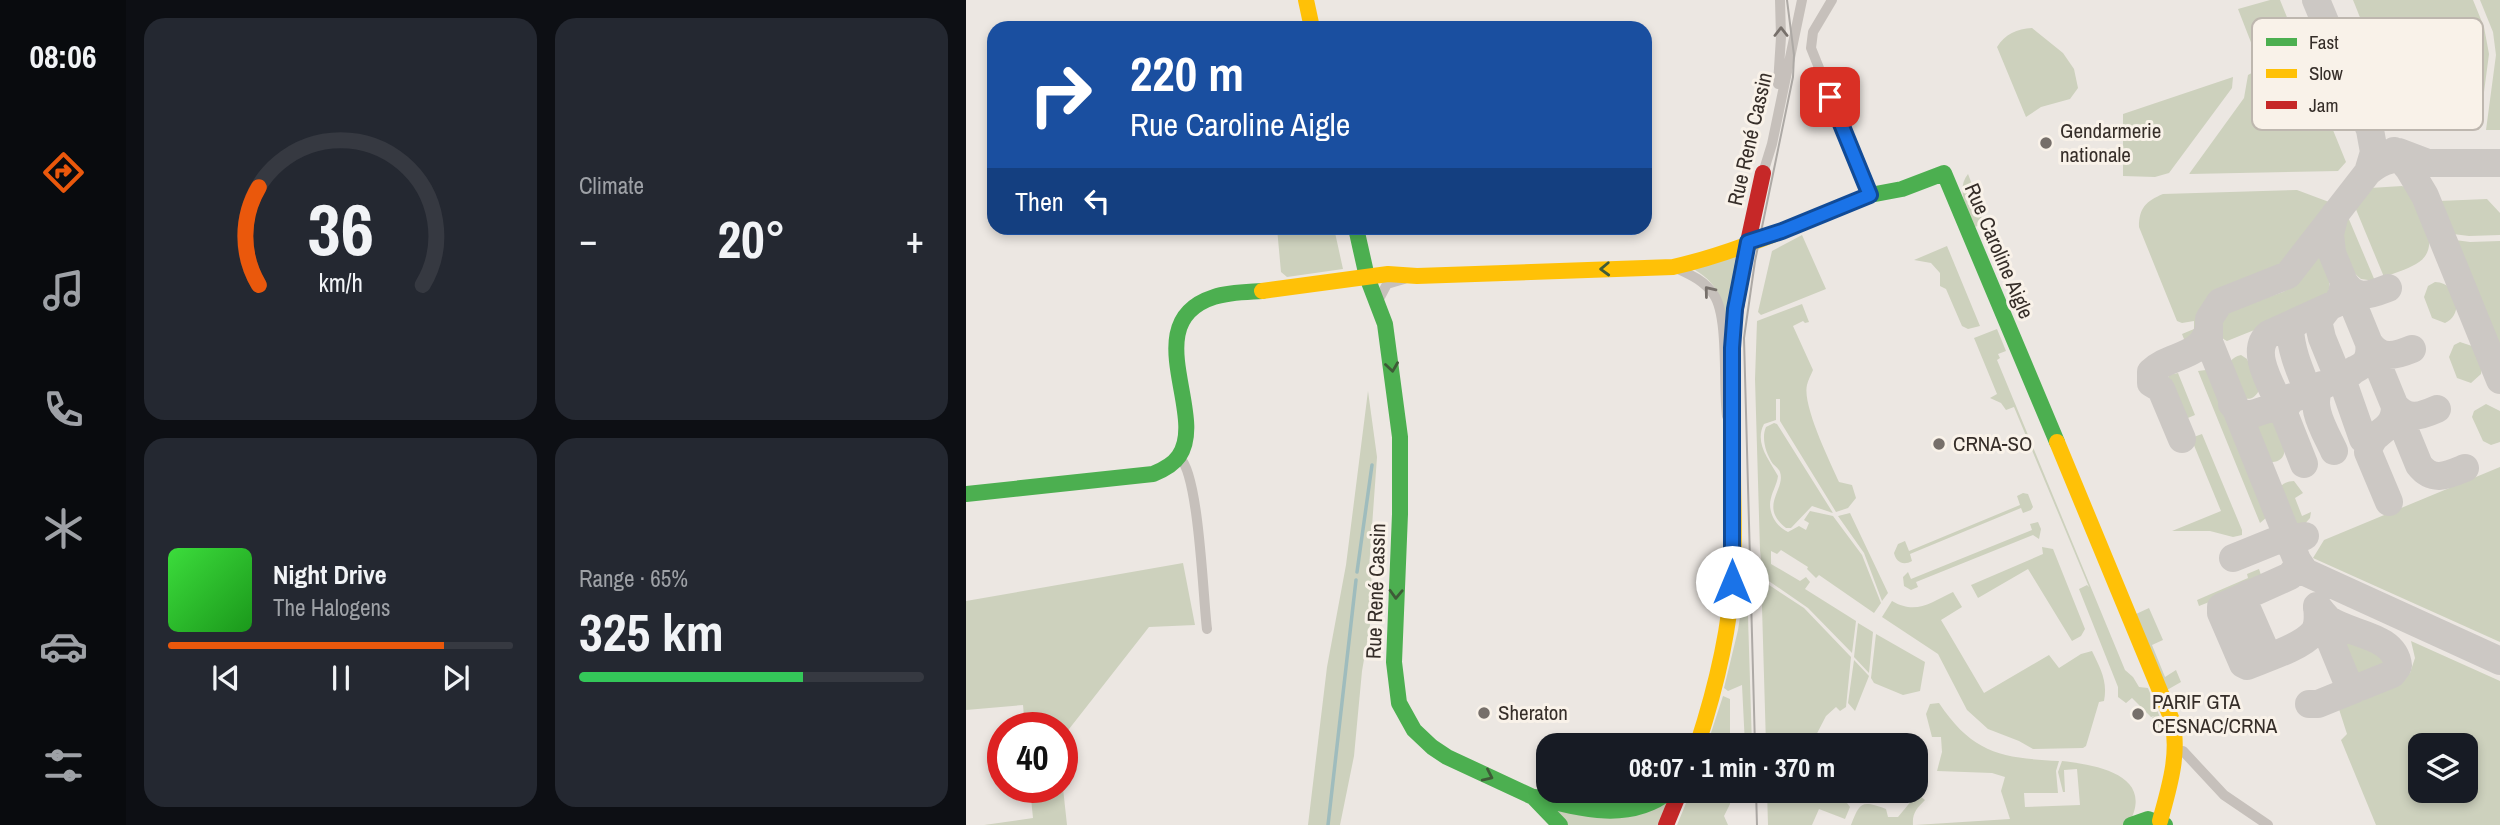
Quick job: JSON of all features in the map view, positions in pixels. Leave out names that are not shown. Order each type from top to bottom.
[{"type":"street","points":[[1306,0],[1310,21]]},
{"type":"street","points":[[1763,173],[1779,75],[1780,0]]},
{"type":"street","name":"Rue René Cassin","points":[[1701,733],[1710,702],[1732,582],[1733,326],[1748,242],[1802,0]]},
{"type":"street","points":[[1832,0],[1813,32],[1811,48],[1870,195]]},
{"type":"street","name":"Rue Caroline Aigle","points":[[1180,458],[1185,447],[1186,433],[1177,333],[1187,314],[1200,302],[1216,296],[1388,274],[1413,276],[1673,267],[1782,231],[1870,195],[1902,188],[1944,173],[2160,689],[2173,726],[2171,784],[2162,823]]},
{"type":"street","name":"Rue René Cassin","points":[[1358,235],[1367,277],[1385,324],[1400,448],[1394,662],[1399,703],[1414,730],[1432,747],[1455,761],[1533,797],[1560,825]]},
{"type":"street","points":[[1673,267],[1706,285],[1720,308],[1725,401],[1732,454]]},
{"type":"street","points":[[1378,301],[1387,284],[1413,276]]},
{"type":"street","points":[[966,494],[1153,474],[1180,458],[1186,463],[1192,486],[1207,629]]},
{"type":"street","points":[[1693,733],[1719,657]]},
{"type":"street","points":[[2174,751],[2183,751],[2224,795],[2268,825]]},
{"type":"street","points":[[1554,803],[1607,813],[1655,803]]},
{"type":"street","points":[[1666,825],[1675,803]]},
{"type":"street","points":[[2131,825],[2141,819],[2162,823]]},
{"type":"green space","points":[[2280,0],[2287,18],[2252,18],[2252,45],[2238,9]]},
{"type":"green space","points":[[2353,0],[2473,0],[2480,18],[2361,18]]},
{"type":"green space","points":[[2480,0],[2500,0],[2500,130],[2486,130],[2496,55],[2493,32]]},
{"type":"green space","points":[[2483,25],[2489,54],[2483,100]]},
{"type":"green space","points":[[2032,28],[2063,53],[2074,69],[2078,88],[2070,99],[2041,107],[2026,117],[1997,47],[2012,33]]},
{"type":"green space","points":[[2252,73],[2252,130],[2333,130],[2346,162],[2338,171],[2189,174],[2244,98],[2248,75]]},
{"type":"green space","points":[[2233,77],[2232,88],[2169,173],[2155,177],[2123,176],[2123,114]]},
{"type":"green space","points":[[1968,174],[1984,223],[1975,227],[1963,193],[1964,180]]},
{"type":"green space","points":[[2402,186],[2408,189],[2423,218],[2429,248],[2416,264],[2384,277],[2355,207],[2370,188]]},
{"type":"green space","points":[[2297,190],[2329,202],[2281,267],[2213,295],[2202,309],[2195,337],[2186,344],[2182,334],[2194,329],[2194,321],[2177,321],[2139,227],[2140,215],[2145,206],[2163,194]]},
{"type":"green space","points":[[2487,199],[2500,213],[2500,235],[2453,234],[2439,201]]},
{"type":"green space","points":[[2348,217],[2375,281],[2361,279],[2345,258],[2342,233]]},
{"type":"green space","points":[[1278,235],[1336,235],[1343,269],[1287,277],[1281,272]]},
{"type":"green space","points":[[1802,235],[1826,289],[1761,315],[1758,312],[1772,251]]},
{"type":"green space","points":[[2455,240],[2500,241],[2500,350]]},
{"type":"green space","points":[[1947,246],[1980,326],[1968,329],[1962,326],[1946,289],[1940,286],[1940,273],[1931,263],[1914,260]]},
{"type":"green space","points":[[1741,249],[1728,328],[1718,292],[1707,279],[1690,267]]},
{"type":"green space","points":[[2320,254],[2329,285],[2329,291],[2322,303],[2227,341],[2223,339],[2220,328],[2226,312],[2296,285]]},
{"type":"green space","points":[[2435,282],[2449,287],[2456,299],[2455,313],[2445,323],[2432,318],[2424,297],[2428,286]]},
{"type":"green space","points":[[1802,304],[1809,322],[1803,321],[1793,326],[1813,370],[1807,385],[1809,406],[1839,482],[1852,485],[1856,498],[1848,508],[1836,512],[1780,421],[1780,399],[1776,399],[1776,420],[1764,424],[1761,431],[1764,451],[1778,476],[1770,503],[1771,513],[1788,532],[1799,526],[1806,530],[1809,523],[1804,520],[1810,511],[1833,516],[1862,555],[1881,603],[1874,613],[1819,575],[1816,578],[1808,567],[1781,550],[1777,554],[1771,551],[1771,564],[1800,581],[1806,577],[1810,582],[1805,589],[1856,621],[1852,653],[1808,608],[1763,577],[1755,379],[1757,321]]},
{"type":"green space","points":[[1997,329],[2006,351],[1998,354],[2000,358],[1997,360],[2125,670],[2139,687],[2148,688],[2164,727],[2163,733],[2152,718],[2154,716],[2151,717],[2132,698],[2126,703],[2118,697],[2118,687],[2079,589],[2087,585],[2089,587],[2014,407],[2006,410],[2001,403],[1990,398],[1997,394],[1974,338]]},
{"type":"green space","points":[[2460,342],[2475,347],[2482,367],[2481,374],[2471,383],[2457,378],[2449,357],[2454,345]]},
{"type":"green space","points":[[2241,355],[2247,359],[2260,388],[2254,397],[2246,399],[2232,388],[2228,378],[2231,360]]},
{"type":"green space","points":[[2198,371],[2210,371],[2268,510],[2267,517],[2260,523]]},
{"type":"green space","points":[[2178,373],[2195,415],[2183,420],[2167,382],[2169,375]]},
{"type":"green space","points":[[1368,391],[1377,457],[1369,568],[1375,596],[1362,671],[1354,756],[1340,825],[1308,825],[1327,667],[1346,565]]},
{"type":"green space","points":[[2486,404],[2500,411],[2500,442],[2491,445],[2483,441],[2472,417],[2474,411]]},
{"type":"green space","points":[[2266,418],[2273,422],[2284,448],[2281,459],[2274,462],[2263,457],[2252,430],[2259,419]]},
{"type":"green space","points":[[1774,423],[1833,513],[1812,506],[1791,528],[1786,528],[1778,520],[1773,505],[1780,485],[1780,472],[1770,460],[1764,441],[1766,427]]},
{"type":"green space","points":[[2202,434],[2242,535],[2233,537],[2210,531],[2172,531],[2221,511],[2191,438]]},
{"type":"green space","points":[[2500,467],[2500,642],[2313,558],[2324,540]]},
{"type":"green space","points":[[2294,481],[2303,493],[2295,498],[2302,516],[2311,512],[2310,518],[2303,526],[2290,522],[2279,497],[2281,486]]},
{"type":"green space","points":[[2028,494],[2033,507],[2031,510],[2023,513],[2021,508],[1910,554],[1912,561],[1900,562],[1895,556],[1898,544],[1905,541],[1909,551],[2020,505],[2017,496]]},
{"type":"green space","points":[[1850,513],[1888,593],[1882,601],[1864,553],[1838,516]]},
{"type":"green space","points":[[2038,522],[2041,529],[2039,539],[2033,535],[1916,582],[1918,587],[1911,590],[1904,586],[1903,577],[1908,572],[1911,579],[2032,530],[2030,524]]},
{"type":"green space","points":[[2042,547],[2053,549],[2085,629],[2081,636],[2072,641],[2028,569],[1978,598],[1971,585],[2043,554]]},
{"type":"green space","points":[[1183,563],[1195,625],[1149,627],[1078,718],[1078,712],[1024,712],[1023,705],[966,710],[966,601]]},
{"type":"green space","points":[[2259,569],[2263,581],[2199,606],[2197,600],[2248,578],[2247,574]]},
{"type":"green space","points":[[1763,581],[1804,608],[1851,657],[1846,707],[1840,711],[1836,707],[1826,716],[1817,733],[1766,733]]},
{"type":"green space","points":[[1745,584],[1752,733],[1744,733],[1742,685],[1728,691],[1724,688],[1738,630]]},
{"type":"green space","points":[[1953,592],[1962,607],[1941,620],[1984,693],[2049,655],[2059,668],[2081,654],[2092,651],[2102,675],[2105,694],[2104,701],[2099,702],[2086,746],[2033,749],[1988,729],[1967,710],[1938,654],[1882,617],[1892,601],[1908,607],[1923,606]]},
{"type":"green space","points":[[2149,608],[2163,640],[2152,645],[2165,677],[2176,670],[2181,682],[2167,690],[2136,614]]},
{"type":"green space","points":[[1858,623],[1873,632],[1869,673],[1854,657]]},
{"type":"green space","points":[[1876,634],[1925,662],[1920,691],[1903,695],[1874,683],[1871,678]]},
{"type":"green space","points":[[2346,637],[2388,653],[2392,664],[2387,670],[2360,679],[2352,675],[2340,643]]},
{"type":"green space","points":[[2411,641],[2500,681],[2500,825],[2376,825],[2341,740],[2347,734],[2338,706],[2343,701],[2410,673],[2415,658]]},
{"type":"green space","points":[[1854,660],[1869,676],[1855,711],[1848,703]]},
{"type":"green space","points":[[1723,696],[1730,699],[1730,733],[1711,733]]},
{"type":"green space","points":[[1939,703],[1964,733],[1990,750],[2021,758],[2059,761],[2056,771],[2058,793],[2024,793],[2025,807],[2080,805],[2077,769],[2064,770],[2065,792],[2058,772],[2062,761],[2076,763],[2106,770],[2129,784],[2135,794],[2135,808],[2128,825],[1915,825],[2010,819],[2001,791],[2005,777],[1992,773],[1937,771],[1942,752],[1941,737],[1932,737],[1926,714],[1930,704]]},
{"type":"green space","points":[[1032,803],[1065,803],[1067,825],[984,825],[1033,818]]},
{"type":"green space","points":[[1628,803],[1668,803],[1660,825],[1567,825],[1556,812],[1557,807],[1566,809]]},
{"type":"green space","points":[[1686,803],[1730,803],[1724,816],[1728,825],[1677,825]]},
{"type":"green space","points":[[1767,803],[1847,803],[1850,807],[1845,819],[1819,809],[1812,825],[1768,825]]},
{"type":"green space","points":[[1910,803],[1923,803],[1913,817],[1913,825],[1851,825],[1859,807],[1866,804],[1886,809],[1888,817],[1898,817]]},
{"type":"waterway","points":[[1357,572],[1372,465]]},
{"type":"waterway","points":[[1328,825],[1356,580]]},
{"type":"taxiway","points":[[2316,0],[2323,18]]},
{"type":"taxiway","points":[[2368,172],[2374,152],[2370,130]]},
{"type":"taxiway","points":[[2394,151],[2409,169],[2425,196],[2500,380]]},
{"type":"taxiway","points":[[2399,152],[2428,163],[2500,163]]},
{"type":"taxiway","points":[[2417,160],[2391,160],[2368,172],[2288,275],[2220,302],[2209,319],[2209,342],[2297,560],[2305,572],[2500,661]]},
{"type":"taxiway","points":[[2335,214],[2330,234],[2332,253],[2419,465],[2424,471],[2435,476],[2447,475],[2465,468]]},
{"type":"taxiway","points":[[2344,282],[2353,292],[2364,295],[2388,288]]},
{"type":"taxiway","points":[[2279,403],[2261,358],[2263,341],[2269,334],[2337,303],[2344,282]]},
{"type":"taxiway","points":[[2328,308],[2318,321],[2338,377]]},
{"type":"taxiway","points":[[2298,321],[2290,329],[2291,337],[2296,361],[2308,391]]},
{"type":"taxiway","points":[[2182,439],[2161,389],[2151,383],[2151,372],[2198,347],[2208,331]]},
{"type":"taxiway","points":[[2369,343],[2378,352],[2389,355],[2412,349]]},
{"type":"taxiway","points":[[2232,404],[2240,412],[2251,414],[2346,375],[2365,363],[2369,343]]},
{"type":"taxiway","points":[[2354,370],[2346,377],[2344,385],[2363,439]]},
{"type":"taxiway","points":[[2322,385],[2316,400],[2317,409],[2322,427],[2334,451]]},
{"type":"taxiway","points":[[2292,397],[2285,409],[2285,416],[2304,464]]},
{"type":"taxiway","points":[[2395,406],[2410,415],[2420,415],[2437,409]]},
{"type":"taxiway","points":[[2389,502],[2368,452],[2370,444],[2391,422],[2395,406]]},
{"type":"taxiway","points":[[2233,558],[2275,541],[2305,536],[2303,537]]},
{"type":"taxiway","points":[[2297,560],[2298,566],[2290,576],[2221,607],[2221,613],[2243,664],[2247,666],[2292,648],[2308,638],[2316,627],[2317,606]]},
{"type":"taxiway","points":[[2248,594],[2245,604],[2266,652],[2271,656]]},
{"type":"taxiway","points":[[2309,704],[2318,704],[2392,674],[2398,666],[2389,647],[2328,619],[2317,606]]},
{"type":"taxiway","points":[[2317,608],[2346,679],[2351,686],[2360,687]]},
{"type":"tram line","points":[[1755,733],[1744,338],[1755,261],[1793,77],[1794,55],[1787,0]]},
{"type":"tram line","points":[[1756,803],[1757,825]]},
{"type":"traffic: fast","points":[[1841,207],[1870,195],[1902,189],[1944,173],[2057,442]]},
{"type":"traffic: fast","points":[[1358,235],[1367,277],[1385,324],[1400,437],[1394,662],[1399,703],[1414,730],[1432,747],[1447,757],[1533,797],[1560,825]]},
{"type":"traffic: fast","points":[[966,494],[1153,474],[1168,467],[1179,456],[1186,438],[1186,417],[1176,347],[1180,326],[1191,309],[1214,297],[1262,291]]},
{"type":"traffic: fast","points":[[1558,803],[1604,810],[1622,810],[1649,803]]},
{"type":"traffic: fast","points":[[2131,825],[2148,819],[2165,825]]},
{"type":"traffic: slow","points":[[1306,0],[1310,21]]},
{"type":"traffic: slow","points":[[1262,291],[1388,274],[1417,276],[1673,267],[1737,248],[1841,207]]},
{"type":"traffic: slow","points":[[2057,442],[2172,720],[2174,758],[2160,821]]},
{"type":"traffic: slow","points":[[1701,733],[1716,682],[1729,616],[1734,559],[1733,465]]},
{"type":"traffic: jam","points":[[1733,465],[1733,326],[1763,173]]},
{"type":"traffic: jam","points":[[1666,825],[1675,803]]},
{"type":"place","name":"Gendarmerie nationale","points":[[2046,143]]},
{"type":"place","name":"CRNA-SO","points":[[1939,444]]},
{"type":"place","name":"Sheraton","points":[[1484,713]]},
{"type":"place","name":"PARIF GTA CESNAC/CRNA","points":[[2138,714]]},
{"type":"route","points":[[1732,582],[1733,326],[1748,242],[1870,195],[1830,97]]}]
